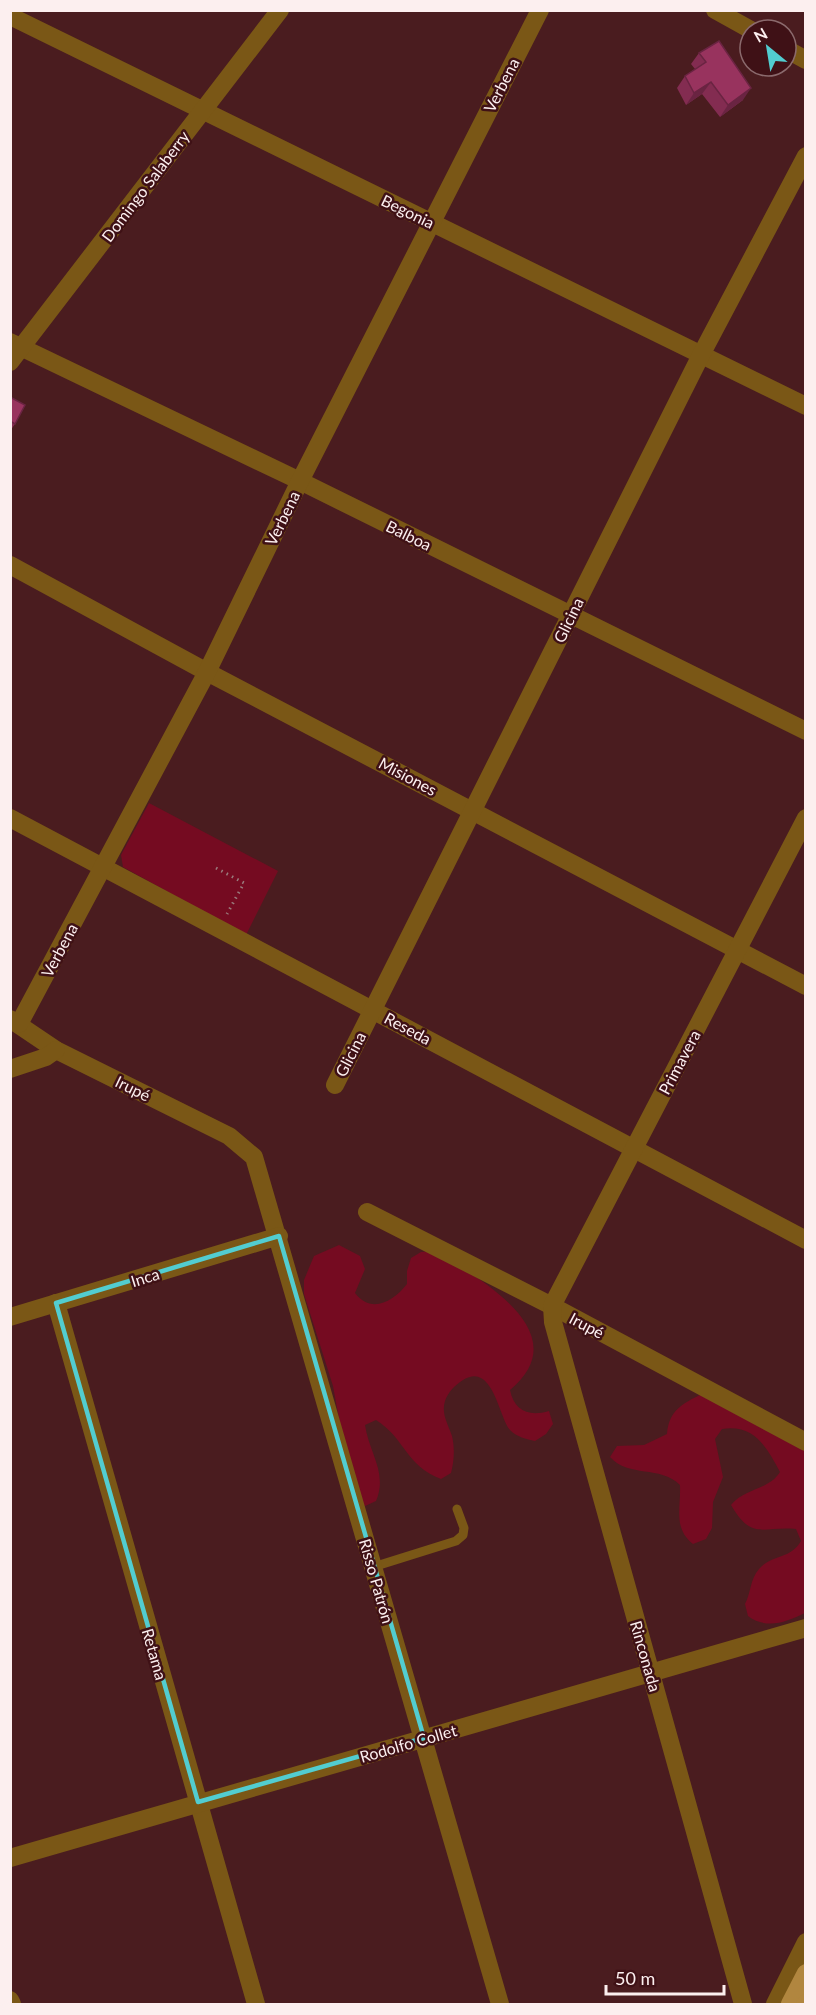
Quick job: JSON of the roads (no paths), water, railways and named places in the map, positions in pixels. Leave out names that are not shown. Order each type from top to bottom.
[{"type":"main road","points":[[790,2004],[806,1973]]},
{"type":"street","name":"Domingo Salaberry","points":[[14,351],[280,10]]},
{"type":"street","name":"Verbena","points":[[15,1022],[104,867],[207,672],[300,481],[540,10]]},
{"type":"street","points":[[715,10],[738,23]]},
{"type":"street","name":"Begonia","points":[[10,16],[806,406]]},
{"type":"street","name":"Glicina","points":[[334,1085],[474,811],[701,355],[806,156]]},
{"type":"street","name":"Balboa","points":[[14,351],[300,481],[806,731]]},
{"type":"street","name":"Misiones","points":[[10,565],[207,672],[806,987]]},
{"type":"street","name":"Reseda","points":[[10,818],[806,1240]]},
{"type":"street","name":"Primavera","points":[[552,1306],[806,818]]},
{"type":"street","name":"Irupé","points":[[15,1022],[56,1050],[230,1136],[254,1157]]},
{"type":"street","points":[[10,1069],[46,1057],[56,1050]]},
{"type":"street","name":"Risso Patrón","points":[[254,1157],[279,1236],[500,2004]]},
{"type":"street","name":"Irupé","points":[[367,1212],[552,1306],[806,1442]]},
{"type":"street","name":"Inca","points":[[10,1317],[279,1236]]},
{"type":"street","name":"Retama","points":[[56,1303],[256,2004]]},
{"type":"street","name":"Rinconada","points":[[552,1306],[553,1322],[743,2004]]},
{"type":"street","name":"Rodolfo Collet","points":[[10,1858],[806,1628]]},
{"type":"street","points":[[775,2004],[806,1942]]},
{"type":"lane","points":[[373,1568],[456,1541],[463,1535],[464,1528],[457,1509]]}]
